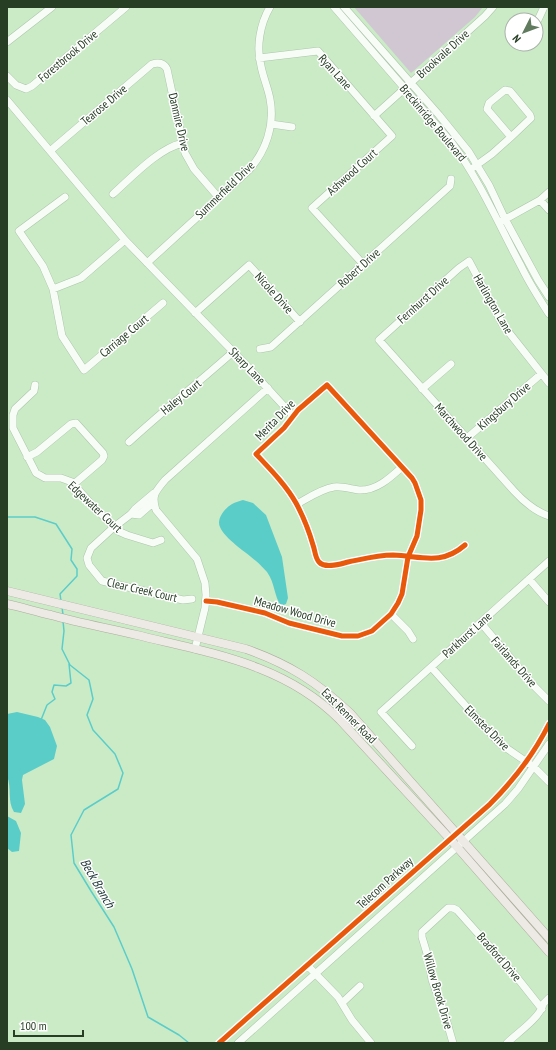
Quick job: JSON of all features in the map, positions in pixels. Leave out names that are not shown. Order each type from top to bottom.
[{"type":"main road","name":"East Renner Road","points":[[7,591],[246,649],[287,666],[321,687],[355,719],[549,938]]},
{"type":"main road","points":[[21,607],[24,595]]},
{"type":"main road","name":"East Renner Road","points":[[7,604],[51,616],[195,649],[257,667],[291,683],[316,699],[340,720],[450,839],[549,952]]},
{"type":"street","points":[[7,42],[52,7]]},
{"type":"street","name":"Forestbrook Drive","points":[[7,76],[16,85],[26,89],[32,86],[126,7]]},
{"type":"street","name":"Summerfield Drive","points":[[146,263],[254,165],[265,146],[271,124],[270,99],[259,58],[260,34],[270,7]]},
{"type":"street","name":"Breckinridge Boulevard","points":[[334,7],[452,143],[470,169],[549,297]]},
{"type":"street","name":"Breckinridge Boulevard","points":[[344,7],[460,140],[477,165],[489,185],[502,221],[531,285],[549,314]]},
{"type":"street","name":"Brookvale Drive","points":[[374,116],[411,84],[493,7]]},
{"type":"street","name":"Ryan Lane","points":[[259,58],[318,52],[392,136]]},
{"type":"street","name":"Danmire Drive","points":[[161,63],[168,69],[186,153],[194,169],[219,198]]},
{"type":"street","name":"Tearose Drive","points":[[50,151],[152,64],[161,63]]},
{"type":"street","points":[[470,169],[492,154],[511,137],[531,118],[510,92],[505,90],[489,104],[487,109],[511,137]]},
{"type":"street","name":"Sharp Lane","points":[[7,100],[125,240],[268,388],[166,480],[131,514]]},
{"type":"street","points":[[271,124],[292,127]]},
{"type":"street","name":"Ashwood Court","points":[[363,264],[312,208],[392,136]]},
{"type":"street","points":[[113,194],[163,151],[177,144],[183,143]]},
{"type":"street","name":"Robert Drive","points":[[260,350],[271,347],[300,322],[450,186],[451,179]]},
{"type":"street","points":[[502,221],[540,200],[549,192]]},
{"type":"street","points":[[65,197],[19,232],[43,266],[53,289],[81,278],[125,240]]},
{"type":"street","points":[[540,200],[549,210]]},
{"type":"street","name":"Fernhurst Drive","points":[[379,340],[458,268],[469,261]]},
{"type":"street","name":"Harlington Lane","points":[[469,261],[503,325],[549,383]]},
{"type":"street","name":"Nicole Drive","points":[[195,313],[249,265],[300,322]]},
{"type":"street","name":"Carriage Court","points":[[53,289],[62,336],[84,370],[163,303]]},
{"type":"street","name":"Marchwood Drive","points":[[379,340],[525,502],[536,511],[549,516]]},
{"type":"street","name":"Haley Court","points":[[129,442],[168,406],[233,352]]},
{"type":"street","points":[[422,389],[451,364]]},
{"type":"street","name":"Kingsbury Drive","points":[[467,438],[541,374]]},
{"type":"street","name":"Edgewater Court","points":[[34,385],[34,391],[15,409],[12,415],[13,428],[34,470],[39,475],[48,479],[65,479],[74,484],[92,505],[118,531],[153,543],[161,540]]},
{"type":"street","name":"Merita Drive","points":[[297,504],[283,485],[256,454],[284,428],[293,416],[327,385]]},
{"type":"street","name":"Meadow Wood Drive","points":[[206,601],[217,602],[265,613],[289,623],[350,637],[372,631],[391,614],[398,603],[402,594],[408,557],[417,536],[421,510],[415,483],[327,385]]},
{"type":"street","points":[[268,388],[293,416]]},
{"type":"street","points":[[27,457],[37,452],[74,422],[103,453],[104,457],[74,484]]},
{"type":"street","points":[[402,467],[386,481],[373,487],[360,490],[334,487],[318,492],[297,504],[318,561],[324,565],[335,565],[378,556],[393,555],[438,558],[454,553],[465,545]]},
{"type":"street","points":[[154,493],[156,510],[197,560],[205,583],[206,601],[195,649]]},
{"type":"street","points":[[114,527],[131,514],[139,515],[154,502]]},
{"type":"street","name":"Clear Creek Court","points":[[114,527],[88,552],[87,558],[89,565],[102,581],[183,600],[192,599]]},
{"type":"street","name":"Parkhurst Lane","points":[[412,746],[381,712],[549,561]]},
{"type":"street","points":[[530,579],[549,602]]},
{"type":"street","points":[[391,614],[408,631],[413,639]]},
{"type":"street","name":"Fairlands Drive","points":[[481,623],[535,687],[549,701]]},
{"type":"street","name":"Elmsted Drive","points":[[431,667],[498,743],[534,767],[549,782]]},
{"type":"street","name":"Telecom Parkway","points":[[219,1043],[478,814],[509,784],[536,748],[549,724]]},
{"type":"street","name":"Telecom Parkway","points":[[238,1043],[505,804],[517,791],[549,744]]},
{"type":"street","name":"Willow Brook Drive","points":[[453,908],[448,908],[422,932],[422,937],[432,980],[444,1012],[453,1043]]},
{"type":"street","name":"Bradford Drive","points":[[453,908],[458,910],[546,1009]]},
{"type":"street","points":[[307,965],[342,1002],[352,1020],[371,1043]]},
{"type":"street","points":[[342,1002],[360,986]]},
{"type":"street","points":[[507,1043],[546,1009],[543,1004],[549,998]]},
{"type":"street","points":[[226,1036],[231,1043]]},
{"type":"shaded area","points":[[354,7],[483,7],[475,17],[411,73]]},
{"type":"water","points":[[243,500],[253,503],[266,515],[282,557],[288,598],[286,604],[281,606],[270,576],[267,572],[226,536],[220,527],[220,517],[224,511],[233,503]]},
{"type":"water","points":[[17,712],[45,720],[50,727],[57,746],[54,759],[23,775],[22,780],[25,804],[21,813],[14,812],[12,808],[7,776],[7,714]]},
{"type":"water","points":[[7,816],[16,821],[21,833],[19,851],[12,852],[7,848]]},
{"type":"waterway","name":"Beck Branch","points":[[7,517],[35,517],[56,524],[72,549],[71,560],[77,569],[77,576],[60,594],[61,601]]},
{"type":"waterway","name":"Beck Branch","points":[[62,607],[63,615]]},
{"type":"waterway","name":"Beck Branch","points":[[63,621],[64,631],[62,649],[70,665],[89,680],[93,699],[87,715],[93,730],[115,754],[123,773],[118,789],[84,810],[71,835],[74,863],[114,927],[132,969],[148,1017],[179,1035],[189,1043]]},
{"type":"waterway","points":[[41,720],[47,705],[55,699],[52,692],[54,685],[66,686],[71,683],[69,664]]},
{"type":"cycle path","points":[[206,601],[217,602],[265,613],[289,623],[342,636],[358,636],[372,631],[391,614],[398,603],[402,594],[408,557],[417,536],[421,500],[412,478],[327,385],[298,410],[284,428],[256,454],[292,496],[306,524],[319,562],[329,566],[370,557],[387,555],[393,555],[403,556],[413,557],[422,558],[439,558],[448,556],[465,545]]},
{"type":"cycle path","points":[[219,1043],[490,804],[523,766],[537,746],[549,724]]}]
